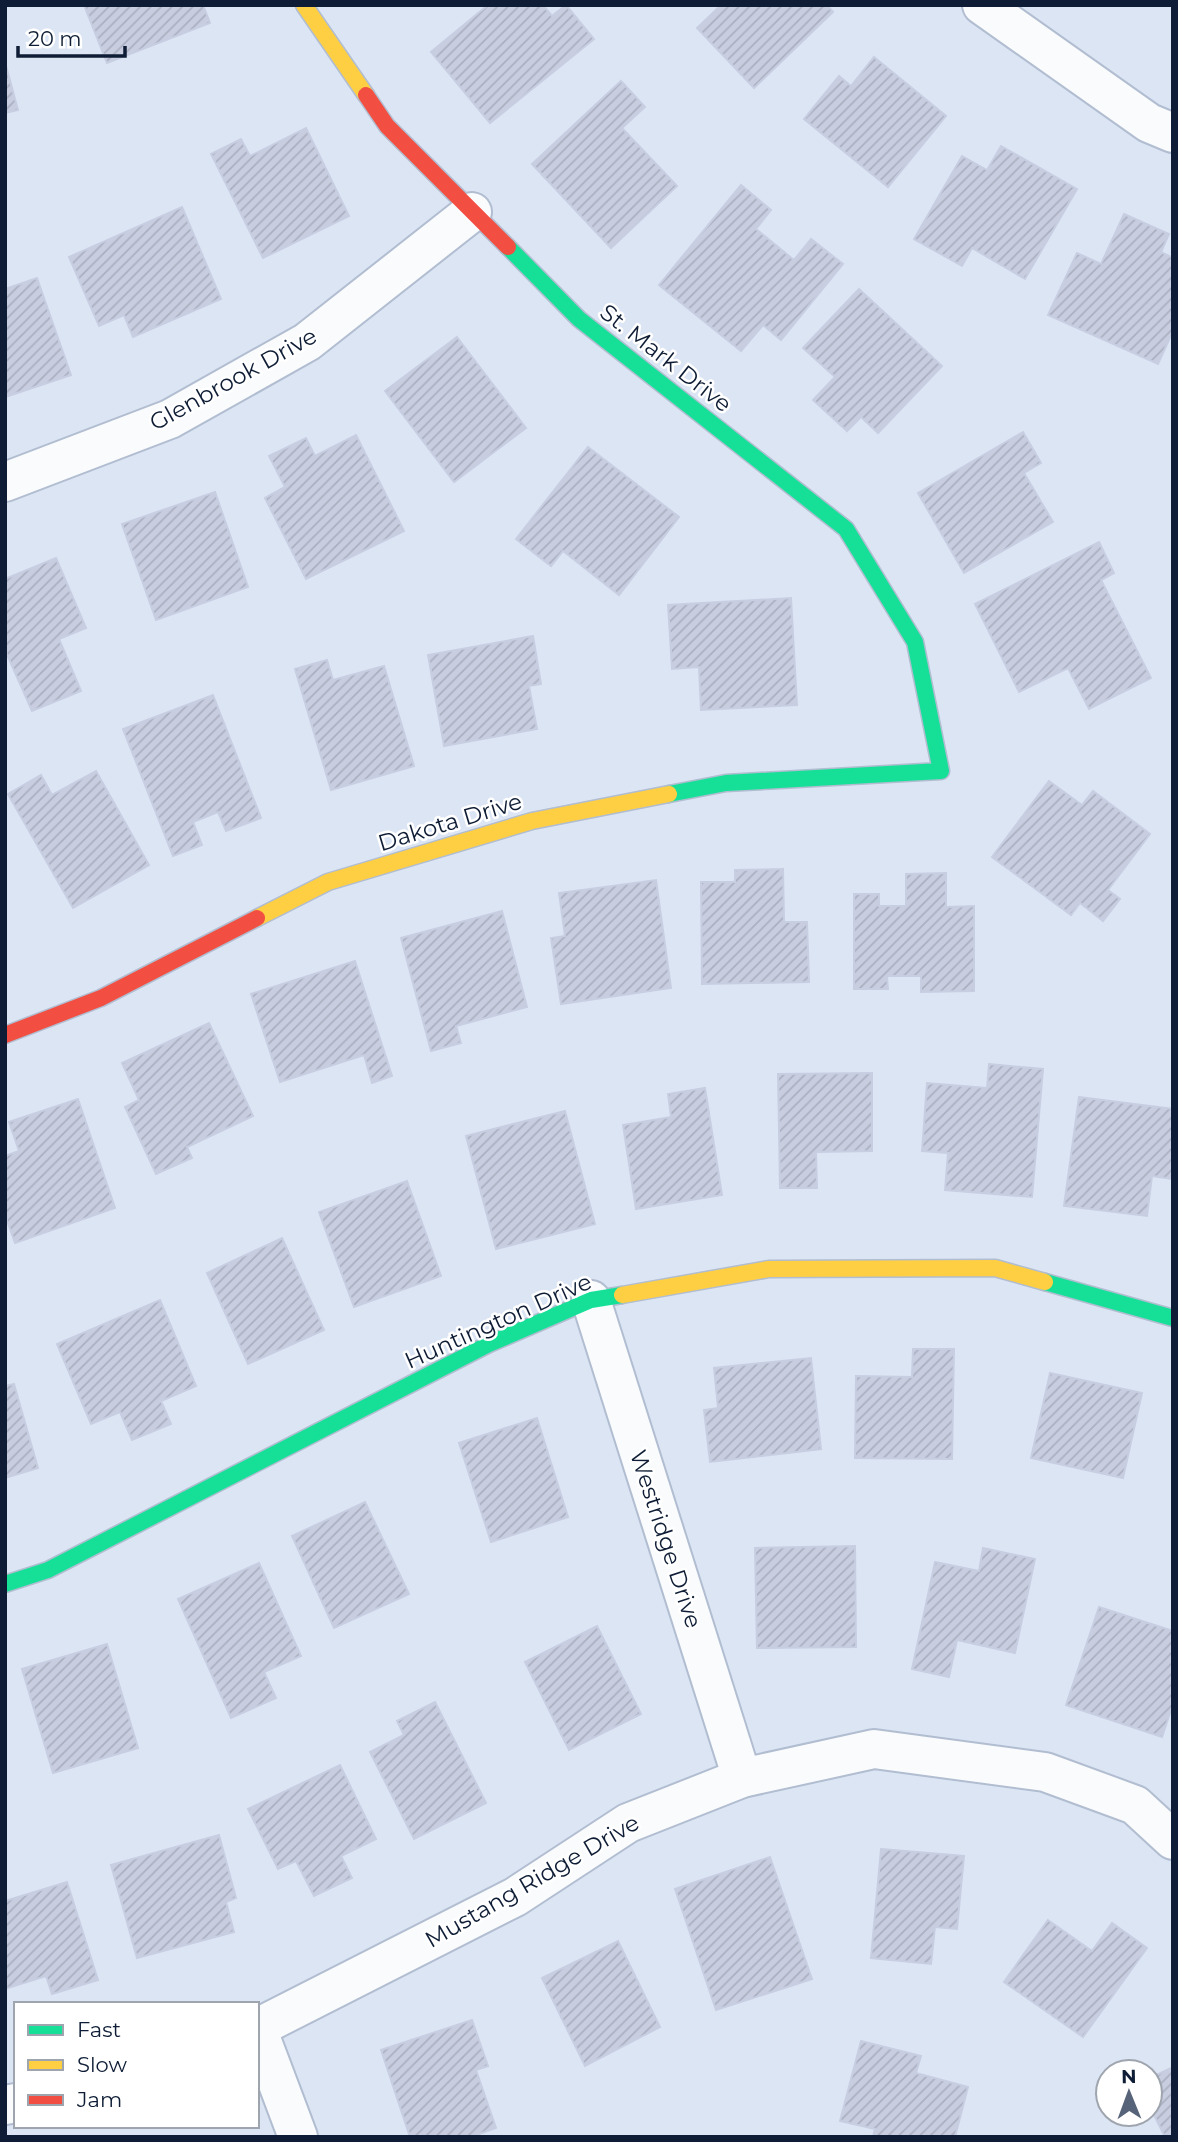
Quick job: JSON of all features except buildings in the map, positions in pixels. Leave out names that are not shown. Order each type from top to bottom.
[{"type":"street","name":"St. Mark Drive","points":[[304,5],[387,126],[579,319],[846,529],[915,642],[941,771]]},
{"type":"street","points":[[982,5],[1149,123],[1173,133]]},
{"type":"street","name":"Glenbrook Drive","points":[[5,482],[170,419],[307,342],[472,212]]},
{"type":"street","name":"Dakota Drive","points":[[5,1035],[101,998],[328,882],[532,821],[726,783],[941,771]]},
{"type":"street","name":"Huntington Drive","points":[[5,1584],[48,1570],[489,1344],[591,1300],[769,1269],[995,1268],[1173,1318]]},
{"type":"street","name":"Westridge Drive","points":[[591,1300],[741,1778]]},
{"type":"street","name":"Mustang Ridge Drive","points":[[259,2027],[515,1897],[628,1823],[741,1778],[874,1749],[1045,1772],[1135,1805],[1173,1840]]},
{"type":"street","points":[[259,2033],[298,2137]]},
{"type":"traffic: fast","points":[[508,247],[579,319],[846,529],[915,642],[941,771],[726,783],[669,794]]},
{"type":"traffic: fast","points":[[1045,1282],[1173,1318]]},
{"type":"traffic: fast","points":[[5,1584],[48,1570],[489,1344],[591,1300],[622,1295]]},
{"type":"traffic: slow","points":[[304,5],[366,95]]},
{"type":"traffic: slow","points":[[257,918],[328,882],[532,821],[669,794]]},
{"type":"traffic: slow","points":[[622,1295],[769,1269],[995,1268],[1045,1282]]},
{"type":"traffic: jam","points":[[366,95],[387,126],[508,247]]},
{"type":"traffic: jam","points":[[5,1035],[101,998],[257,918]]}]
